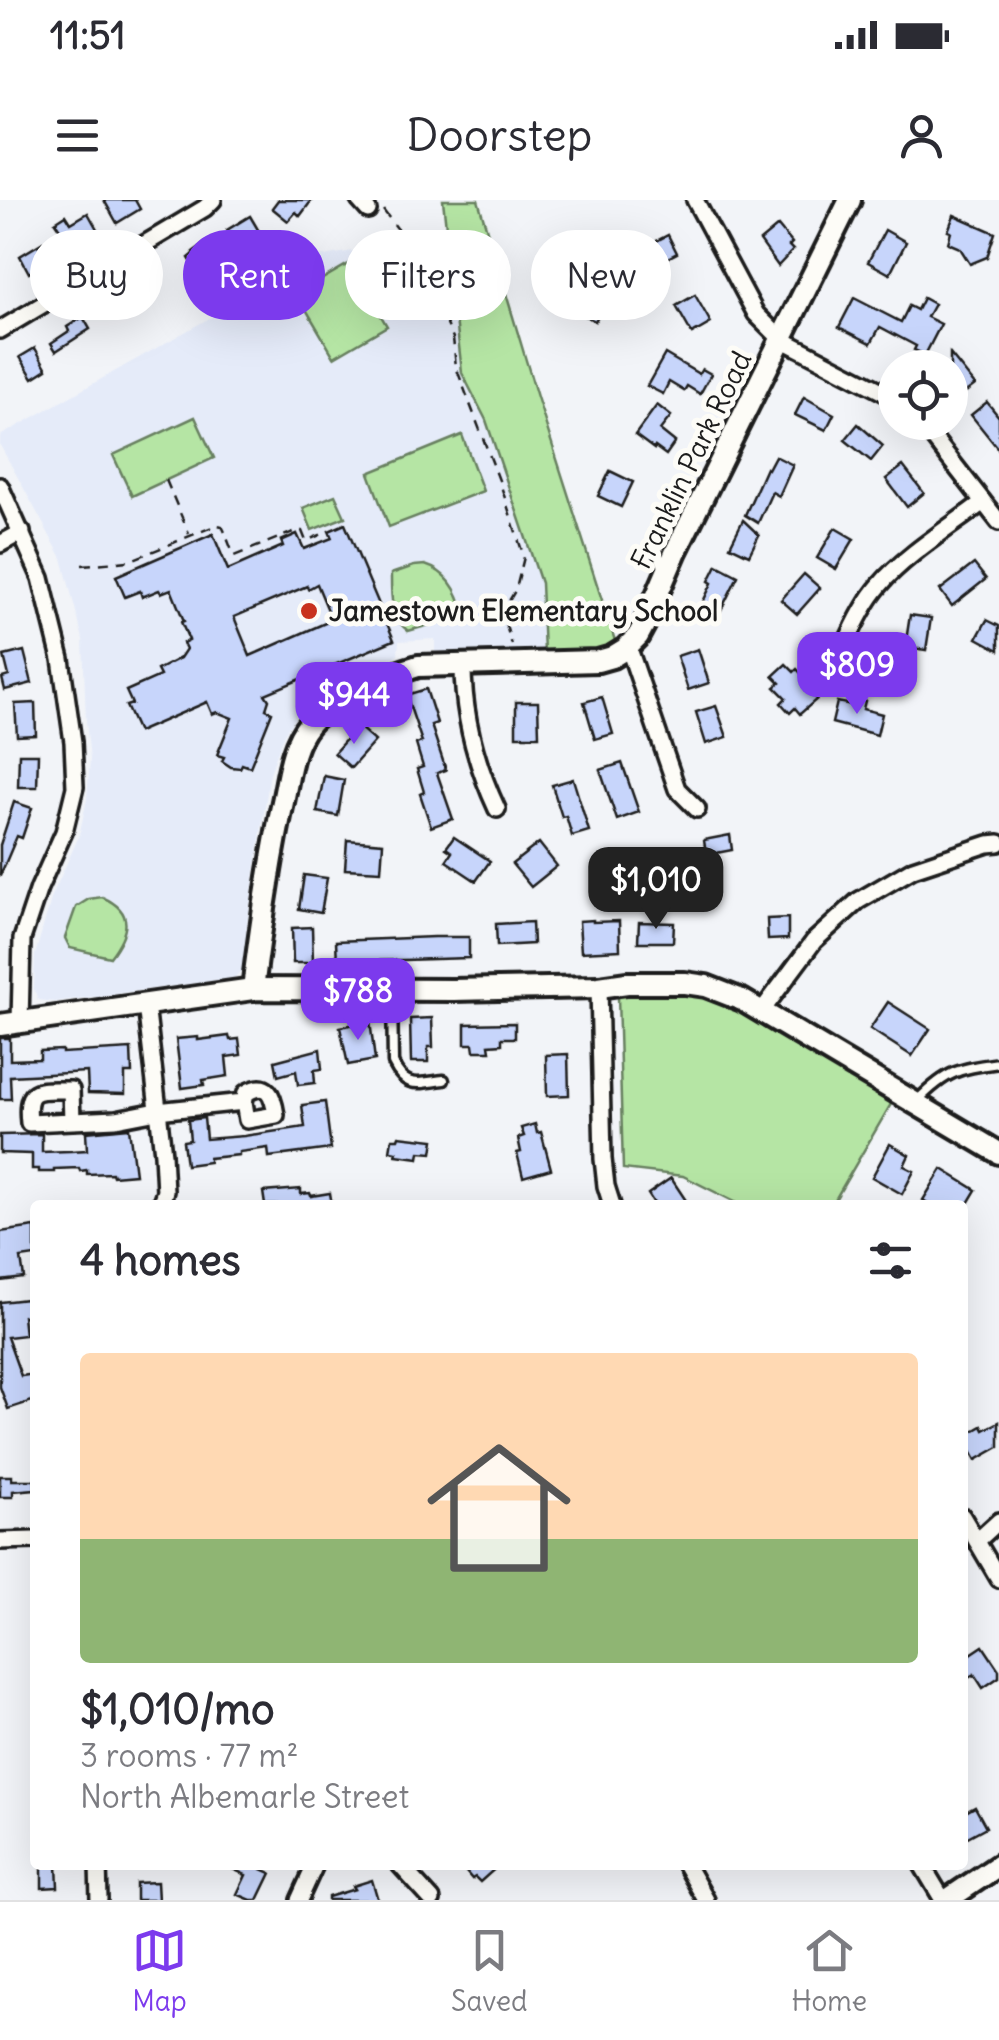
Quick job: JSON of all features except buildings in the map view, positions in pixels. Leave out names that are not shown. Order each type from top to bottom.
[{"type":"street","points":[[0,330],[213,200]]},
{"type":"street","points":[[695,200],[756,314],[780,339],[878,389]]},
{"type":"street","name":"Franklin Park Road","points":[[628,646],[645,623],[850,200]]},
{"type":"street","points":[[935,440],[999,522]]},
{"type":"street","points":[[0,486],[41,578],[61,659],[74,742],[74,787],[64,832],[38,888],[22,939],[10,1024],[253,989],[599,987],[685,982],[726,992],[999,1153]]},
{"type":"street","points":[[845,646],[854,624],[890,574],[983,502]]},
{"type":"street","points":[[0,544],[22,532]]},
{"type":"street","points":[[253,989],[280,816],[300,737],[320,714],[397,672],[418,666],[598,661],[628,646],[677,788],[697,808]]},
{"type":"street","points":[[463,666],[465,714],[497,810]]},
{"type":"street","points":[[761,1012],[814,941],[858,901],[912,869],[988,844],[999,844]]},
{"type":"street","points":[[599,987],[602,1159],[610,1200]]},
{"type":"street","points":[[146,1004],[164,1172],[161,1200]]},
{"type":"street","points":[[72,1121],[244,1102]]},
{"type":"street","points":[[977,1541],[999,1521]]},
{"type":"street","points":[[968,1526],[999,1579]]},
{"type":"street","points":[[0,1541],[30,1540]]},
{"type":"street","points":[[925,1870],[945,1900],[999,1865]]},
{"type":"street","points":[[98,1870],[99,1900]]},
{"type":"street","points":[[299,1900],[313,1870]]},
{"type":"street","points":[[405,1870],[432,1900]]},
{"type":"street","points":[[689,1870],[706,1900]]},
{"type":"lane","points":[[667,571],[658,562],[656,549],[680,504]]},
{"type":"lane","points":[[392,990],[393,1063],[398,1074],[411,1084],[444,1080]]},
{"type":"lane","points":[[914,1103],[935,1083],[959,1069],[999,1063]]},
{"type":"path","points":[[369,206],[413,250],[453,338],[456,367],[524,556],[516,589],[502,613],[523,664]]},
{"type":"path","points":[[166,480],[190,536]]},
{"type":"path","points":[[82,565],[129,562],[218,525],[222,526],[234,556],[298,530],[302,530],[306,541],[326,532]]},
{"type":"shaded area","name":"Jamestown Elementary School","points":[[345,252],[345,320],[456,320],[462,373],[486,420],[541,584],[544,652],[435,654],[435,639],[399,641],[398,655],[323,693],[299,712],[284,734],[270,773],[243,969],[234,978],[54,1002],[38,1000],[34,989],[35,955],[52,896],[79,836],[87,799],[90,759],[83,639],[62,558],[0,445],[0,436],[206,320],[325,320],[325,256]]},
{"type":"green space","points":[[443,200],[478,200],[487,230],[446,230]]},
{"type":"green space","points":[[345,266],[345,320],[383,320],[387,326],[334,357],[312,320],[325,320],[325,278]]},
{"type":"green space","points":[[511,310],[618,650],[544,652],[541,583],[486,420],[462,373],[456,320],[511,320]]},
{"type":"green space","points":[[195,417],[214,458],[132,496],[113,455]]},
{"type":"green space","points":[[462,435],[483,491],[389,527],[369,473]]},
{"type":"green space","points":[[335,495],[345,517],[312,530],[303,508]]},
{"type":"green space","points":[[425,565],[451,584],[464,615],[408,631],[395,612],[391,574]]},
{"type":"green space","points":[[102,897],[120,909],[126,924],[110,957],[70,948],[65,938],[76,907]]},
{"type":"green space","points":[[715,994],[894,1099],[835,1200],[731,1200],[683,1176],[623,1169],[618,996]]},
{"type":"place","name":"Jamestown Elementary School","points":[[309,611]]}]
